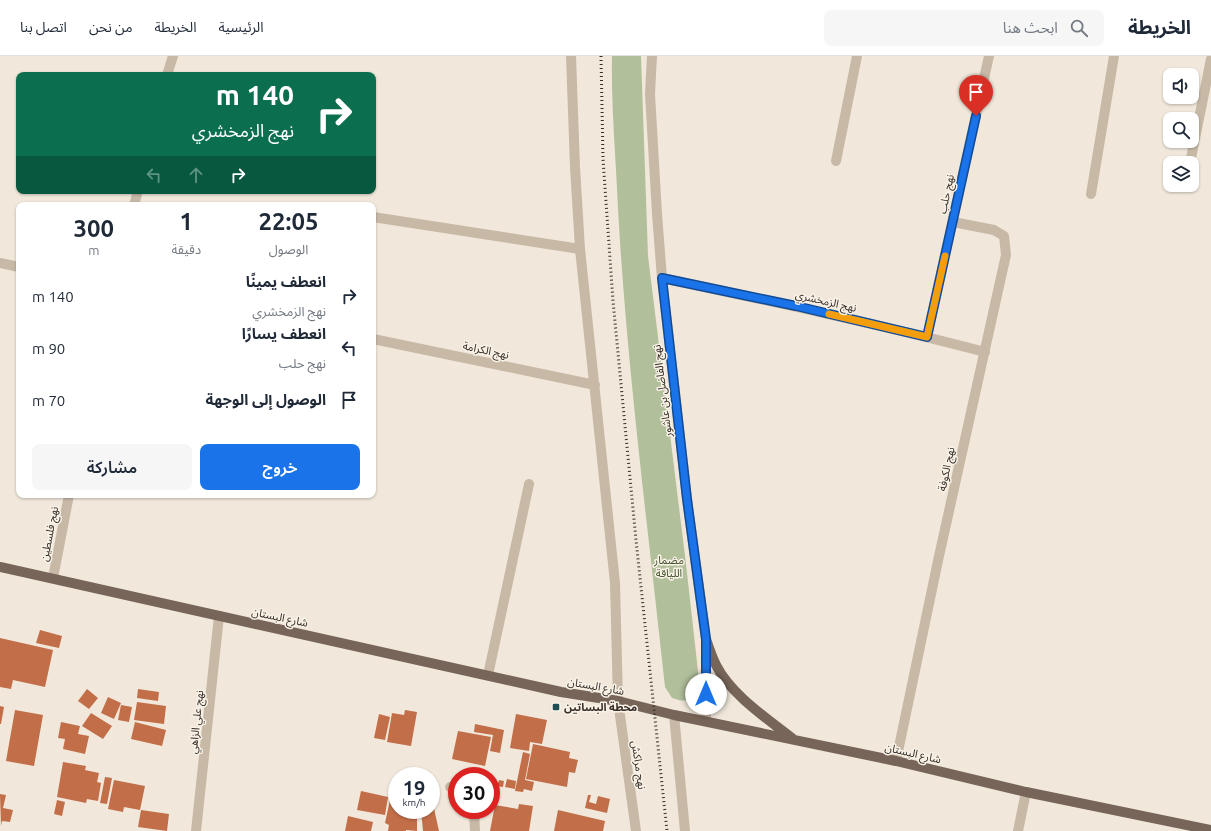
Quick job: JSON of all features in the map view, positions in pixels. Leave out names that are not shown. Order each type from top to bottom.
[{"type":"main road","name":"شارع البستان","points":[[0,567],[561,692],[618,701],[674,715],[896,761],[1026,792],[1211,830]]},
{"type":"main road","points":[[706,639],[716,665],[734,689],[752,706],[795,740]]},
{"type":"street","points":[[168,72],[173,56]]},
{"type":"street","name":"نهج مراكش","points":[[571,56],[580,249],[615,583],[618,701],[636,831]]},
{"type":"street","name":"نهج الفاضل بن عاشور","points":[[652,56],[650,94],[656,214],[687,499],[706,639],[706,721]]},
{"type":"street","points":[[836,161],[857,56]]},
{"type":"street","name":"نهج حلب","points":[[927,337],[989,56]]},
{"type":"street","points":[[1091,194],[1114,56]]},
{"type":"street","points":[[1191,156],[1211,59]]},
{"type":"street","points":[[376,217],[580,249]]},
{"type":"street","name":"نهج الكوفة","points":[[896,761],[939,556],[1006,255],[1004,236],[994,230],[953,222]]},
{"type":"street","points":[[0,263],[16,266]]},
{"type":"street","name":"نهج الزمخشري","points":[[662,278],[796,306],[985,352]]},
{"type":"street","name":"نهج الكرامة","points":[[376,340],[595,385]]},
{"type":"street","points":[[488,675],[529,484]]},
{"type":"street","name":"نهج فلسطين","points":[[53,578],[68,498]]},
{"type":"street","name":"نهج علي الزاهي","points":[[196,831],[219,616]]},
{"type":"street","points":[[674,715],[685,831]]},
{"type":"street","points":[[1018,831],[1026,792]]},
{"type":"street","points":[[474,819],[475,831]]},
{"type":"green space","name":"مضمار اللياقة","points":[[612,56],[641,56],[648,256],[700,689],[685,701],[672,698],[665,687],[638,448],[627,329],[618,209],[613,113]]},
{"type":"building","points":[[40,630],[62,636],[59,648],[36,643]]},
{"type":"building","points":[[0,638],[53,650],[45,687],[13,680],[11,689],[0,687]]},
{"type":"building","points":[[87,689],[98,698],[89,709],[78,701]]},
{"type":"building","points":[[138,689],[159,692],[158,701],[137,698]]},
{"type":"building","points":[[108,697],[121,703],[114,719],[101,713]]},
{"type":"building","points":[[137,702],[166,706],[164,724],[134,720]]},
{"type":"building","points":[[121,705],[132,707],[129,722],[118,720]]},
{"type":"building","points":[[0,706],[4,707],[1,724],[0,724]]},
{"type":"building","points":[[15,710],[43,715],[34,766],[6,761]]},
{"type":"building","points":[[405,710],[417,712],[411,746],[387,742],[392,713],[404,715]]},
{"type":"building","points":[[91,713],[112,726],[103,739],[82,726]]},
{"type":"building","points":[[379,714],[390,717],[385,740],[374,738]]},
{"type":"building","points":[[516,714],[547,720],[542,744],[530,742],[529,751],[510,748]]},
{"type":"building","points":[[61,722],[80,726],[78,734],[89,736],[85,754],[63,749],[65,739],[58,738]]},
{"type":"building","points":[[135,722],[166,730],[162,746],[131,739]]},
{"type":"building","points":[[475,724],[504,730],[500,753],[490,751],[493,735],[474,732]]},
{"type":"building","points":[[458,731],[491,737],[485,766],[452,759]]},
{"type":"building","points":[[533,744],[570,752],[569,758],[578,760],[575,773],[569,772],[567,787],[526,779]]},
{"type":"building","points":[[523,752],[530,754],[525,780],[534,782],[532,791],[524,789],[523,792],[515,791]]},
{"type":"building","points":[[63,762],[86,766],[85,770],[99,773],[97,782],[101,783],[98,801],[87,799],[86,803],[57,797]]},
{"type":"building","points":[[105,777],[112,778],[107,804],[100,803]]},
{"type":"building","points":[[507,779],[516,781],[515,789],[505,787]]},
{"type":"building","points":[[114,780],[145,786],[140,810],[124,807],[123,812],[108,809]]},
{"type":"building","points":[[500,780],[504,781],[503,787],[500,786]]},
{"type":"building","points":[[361,791],[388,797],[385,815],[357,810]]},
{"type":"building","points":[[0,794],[6,795],[3,808],[13,810],[10,822],[2,821],[1,826]]},
{"type":"building","points":[[588,795],[591,795],[589,802],[596,804],[598,796],[610,799],[607,813],[585,808]]},
{"type":"building","points":[[57,800],[65,802],[62,816],[54,814]]},
{"type":"building","points":[[519,804],[533,806],[529,831],[490,831],[492,819],[500,819],[500,806],[518,809]]},
{"type":"building","points":[[388,809],[388,819],[417,819],[417,831],[388,831],[389,825],[385,823]]},
{"type":"building","points":[[141,810],[169,814],[167,831],[138,827]]},
{"type":"building","points":[[558,810],[605,821],[603,831],[554,831]]},
{"type":"building","points":[[348,816],[373,822],[371,831],[345,831]]},
{"type":"building","points":[[422,819],[436,819],[439,831],[423,831]]},
{"type":"railway","points":[[601,56],[603,159],[613,301],[636,540],[667,831]]},
{"type":"slow traffic","points":[[829,314],[927,337],[945,256]]},
{"type":"place","name":"محطة البساتين","points":[[556,707]]},
{"type":"route","points":[[706,694],[706,639],[687,499],[662,278],[796,306],[927,337],[976,116]]}]
